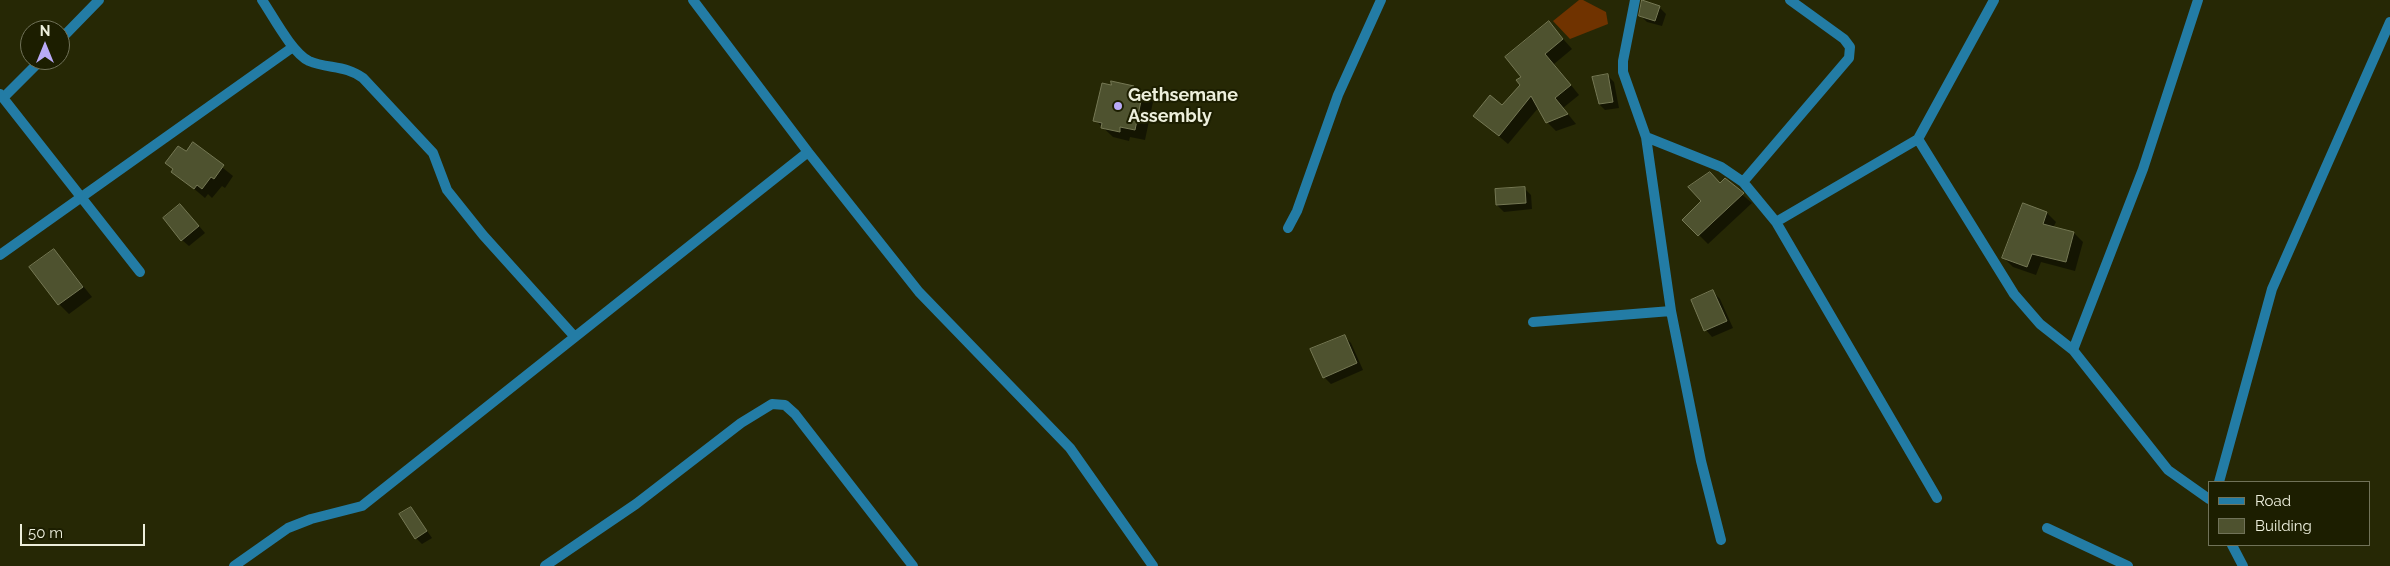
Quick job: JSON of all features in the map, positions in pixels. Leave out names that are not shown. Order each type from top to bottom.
[{"type":"street","points":[[70,30],[100,0]]},
{"type":"street","points":[[262,0],[293,47],[307,60],[353,70],[363,78],[433,153],[447,190],[482,235],[574,336]]},
{"type":"street","points":[[694,0],[808,152],[919,292],[1070,448],[1153,566]]},
{"type":"street","points":[[1288,228],[1297,211],[1338,94],[1381,0]]},
{"type":"street","points":[[1636,0],[1623,61],[1623,72],[1646,137],[1671,311],[1697,442],[1721,540]]},
{"type":"street","points":[[1743,182],[1849,58],[1850,47],[1844,39],[1790,0]]},
{"type":"street","points":[[1776,222],[1918,139],[1994,0]]},
{"type":"street","points":[[2073,350],[2143,169],[2198,0]]},
{"type":"street","points":[[2220,481],[2272,289],[2390,22]]},
{"type":"street","points":[[0,254],[293,47]]},
{"type":"street","points":[[30,70],[2,96],[140,272]]},
{"type":"street","points":[[1646,137],[1721,167],[1743,182],[1776,222],[1937,498]]},
{"type":"street","points":[[1918,139],[2014,294],[2040,324],[2073,350],[2168,470],[2208,498]]},
{"type":"street","points":[[234,566],[288,528],[311,519],[362,506],[808,152]]},
{"type":"street","points":[[1533,322],[1671,311]]},
{"type":"street","points":[[545,566],[636,504],[740,423],[772,404],[785,406],[795,414],[913,566]]},
{"type":"street","points":[[2048,528],[2128,566]]},
{"type":"street","points":[[2232,546],[2239,565]]},
{"type":"shaded area","points":[[1579,0],[1583,0],[1606,12],[1608,24],[1570,39],[1553,21]]},
{"type":"building","points":[[1642,0],[1660,6],[1655,21],[1639,16]]},
{"type":"building","points":[[1549,21],[1563,39],[1545,54],[1571,85],[1555,98],[1568,114],[1546,123],[1531,96],[1499,136],[1473,116],[1490,95],[1502,105],[1520,85],[1516,80],[1521,77],[1505,57]]},
{"type":"building","points":[[1608,74],[1613,102],[1599,104],[1592,77]]},
{"type":"building","name":"Gethsemane Assembly","points":[[1111,81],[1134,86],[1134,89],[1143,91],[1135,130],[1120,127],[1120,132],[1101,128],[1102,123],[1093,121],[1102,83],[1111,85]]},
{"type":"building","points":[[193,142],[224,165],[214,179],[211,177],[202,189],[197,185],[194,189],[171,172],[173,169],[165,163],[178,146],[186,151]]},
{"type":"building","points":[[1710,172],[1720,183],[1725,178],[1744,193],[1698,236],[1682,220],[1701,201],[1688,187]]},
{"type":"building","points":[[1525,187],[1526,203],[1496,205],[1495,189]]},
{"type":"building","points":[[2023,203],[2047,212],[2043,224],[2074,232],[2066,262],[2032,254],[2027,267],[2002,258]]},
{"type":"building","points":[[180,204],[199,226],[181,241],[163,218]]},
{"type":"building","points":[[54,249],[83,287],[58,305],[29,267]]},
{"type":"building","points":[[1713,290],[1727,321],[1704,331],[1691,300]]},
{"type":"building","points":[[1345,335],[1357,363],[1323,378],[1310,349]]},
{"type":"building","points":[[411,507],[427,531],[415,539],[399,514]]},
{"type":"place","name":"Gethsemane Assembly","points":[[1118,106]]}]
